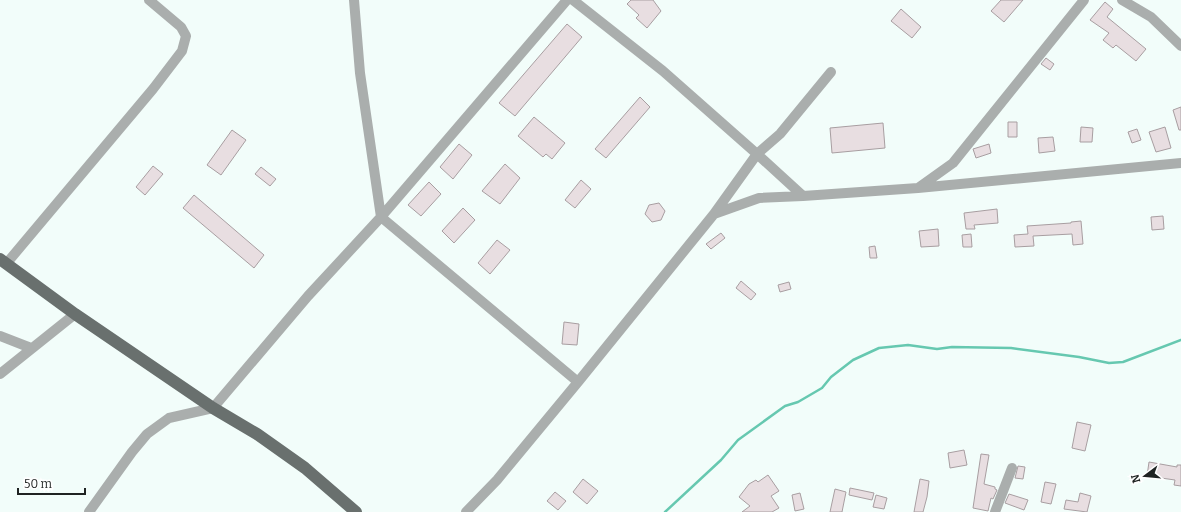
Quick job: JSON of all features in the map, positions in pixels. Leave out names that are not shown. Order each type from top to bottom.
[{"type":"main road","points":[[3,262],[75,314],[213,408],[257,434],[305,468],[356,512]]},
{"type":"street","points":[[3,262],[153,89],[182,51],[186,36],[181,27],[149,0]]},
{"type":"street","points":[[354,0],[360,73],[381,217],[578,382]]},
{"type":"street","points":[[89,512],[132,452],[147,434],[169,418],[213,408],[308,296],[381,217],[567,0]]},
{"type":"street","points":[[573,0],[663,71],[803,196]]},
{"type":"street","points":[[918,188],[953,163],[1084,0]]},
{"type":"street","points":[[1122,0],[1151,16],[1181,46]]},
{"type":"street","points":[[466,512],[496,480],[578,382],[714,214],[757,154],[780,134],[831,72]]},
{"type":"street","points":[[714,214],[759,198],[918,188],[1181,163]]},
{"type":"street","points":[[0,374],[75,314]]},
{"type":"street","points":[[0,336],[31,348]]},
{"type":"street","points":[[995,512],[1012,468]]},
{"type":"building","points":[[631,0],[653,0],[661,11],[647,28],[636,18],[639,15],[627,4]]},
{"type":"building","points":[[1001,0],[1023,0],[1004,22],[991,11]]},
{"type":"building","points":[[1105,2],[1113,9],[1107,17],[1146,49],[1136,61],[1116,45],[1113,48],[1103,40],[1109,33],[1090,20]]},
{"type":"building","points":[[901,9],[921,27],[912,38],[891,21]]},
{"type":"building","points":[[567,24],[582,37],[515,116],[499,103]]},
{"type":"building","points":[[1046,58],[1054,64],[1050,70],[1041,64]]},
{"type":"building","points":[[640,97],[650,107],[606,158],[595,149]]},
{"type":"building","points":[[1181,107],[1181,130],[1179,130],[1173,110]]},
{"type":"building","points":[[534,117],[565,143],[552,159],[546,154],[543,157],[518,136]]},
{"type":"building","points":[[1008,122],[1017,122],[1017,137],[1008,137]]},
{"type":"building","points":[[883,123],[885,148],[832,153],[830,128]]},
{"type":"building","points":[[1081,127],[1093,128],[1092,142],[1080,142]]},
{"type":"building","points":[[1165,127],[1171,148],[1156,152],[1149,132]]},
{"type":"building","points":[[1137,129],[1141,140],[1132,143],[1128,132]]},
{"type":"building","points":[[232,130],[246,140],[221,175],[207,165]]},
{"type":"building","points":[[1053,137],[1055,151],[1039,153],[1038,138]]},
{"type":"building","points":[[459,144],[472,155],[453,179],[440,167]]},
{"type":"building","points":[[989,144],[991,153],[976,158],[973,149]]},
{"type":"building","points":[[505,164],[520,178],[500,204],[482,191]]},
{"type":"building","points":[[153,166],[163,174],[145,195],[136,187]]},
{"type":"building","points":[[261,167],[276,179],[270,186],[255,174]]},
{"type":"building","points":[[581,180],[591,189],[575,208],[565,200]]},
{"type":"building","points":[[429,182],[441,194],[421,216],[408,205]]},
{"type":"building","points":[[194,195],[264,255],[254,268],[183,208]]},
{"type":"building","points":[[659,203],[665,211],[661,220],[652,222],[645,214],[649,205]]},
{"type":"building","points":[[463,208],[475,220],[454,243],[442,231]]},
{"type":"building","points":[[997,209],[998,223],[974,225],[975,229],[966,229],[964,213]]},
{"type":"building","points":[[1163,216],[1164,229],[1152,230],[1151,217]]},
{"type":"building","points":[[1081,221],[1083,244],[1073,245],[1072,234],[1033,236],[1034,246],[1015,247],[1014,235],[1028,234],[1027,226]]},
{"type":"building","points":[[938,229],[939,246],[921,247],[919,231]]},
{"type":"building","points":[[721,233],[725,238],[711,249],[706,244]]},
{"type":"building","points":[[971,234],[972,247],[963,247],[962,235]]},
{"type":"building","points":[[497,240],[510,250],[490,274],[478,263]]},
{"type":"building","points":[[875,246],[877,258],[870,258],[869,247]]},
{"type":"building","points":[[741,281],[756,294],[751,300],[736,288]]},
{"type":"building","points":[[789,282],[791,289],[780,292],[778,285]]},
{"type":"building","points":[[564,322],[579,324],[577,345],[562,344]]},
{"type":"building","points":[[1077,422],[1091,425],[1085,451],[1072,448]]},
{"type":"building","points":[[964,450],[967,465],[950,468],[948,453]]},
{"type":"building","points":[[981,454],[989,455],[984,484],[995,487],[997,490],[993,499],[991,498],[988,511],[973,508]]},
{"type":"building","points":[[1149,462],[1177,467],[1177,465],[1181,465],[1181,486],[1174,485],[1175,480],[1147,476]]},
{"type":"building","points":[[1018,466],[1025,467],[1023,479],[1015,478]]},
{"type":"building","points":[[768,475],[779,491],[771,496],[779,508],[772,512],[742,512],[750,506],[739,497],[749,484],[756,480],[758,482]]},
{"type":"building","points":[[583,479],[598,491],[587,504],[573,492]]},
{"type":"building","points":[[920,479],[929,481],[927,497],[923,512],[914,512]]},
{"type":"building","points":[[1045,482],[1056,484],[1051,504],[1041,502]]},
{"type":"building","points":[[850,488],[874,493],[872,500],[849,495]]},
{"type":"building","points":[[835,489],[846,492],[842,512],[830,512]]},
{"type":"building","points":[[555,492],[566,501],[558,510],[547,501]]},
{"type":"building","points":[[800,493],[804,509],[795,511],[792,495]]},
{"type":"building","points":[[1080,493],[1091,496],[1087,512],[1064,509],[1066,500],[1078,502]]},
{"type":"building","points":[[1009,494],[1028,500],[1024,510],[1005,503]]},
{"type":"building","points":[[876,495],[887,498],[884,509],[873,507]]},
{"type":"waterway","points":[[665,512],[721,460],[738,440],[785,406],[798,402],[822,388],[831,377],[853,360],[879,348],[908,345],[937,349],[952,347],[1011,348],[1079,357],[1109,363],[1123,362],[1181,340]]}]
